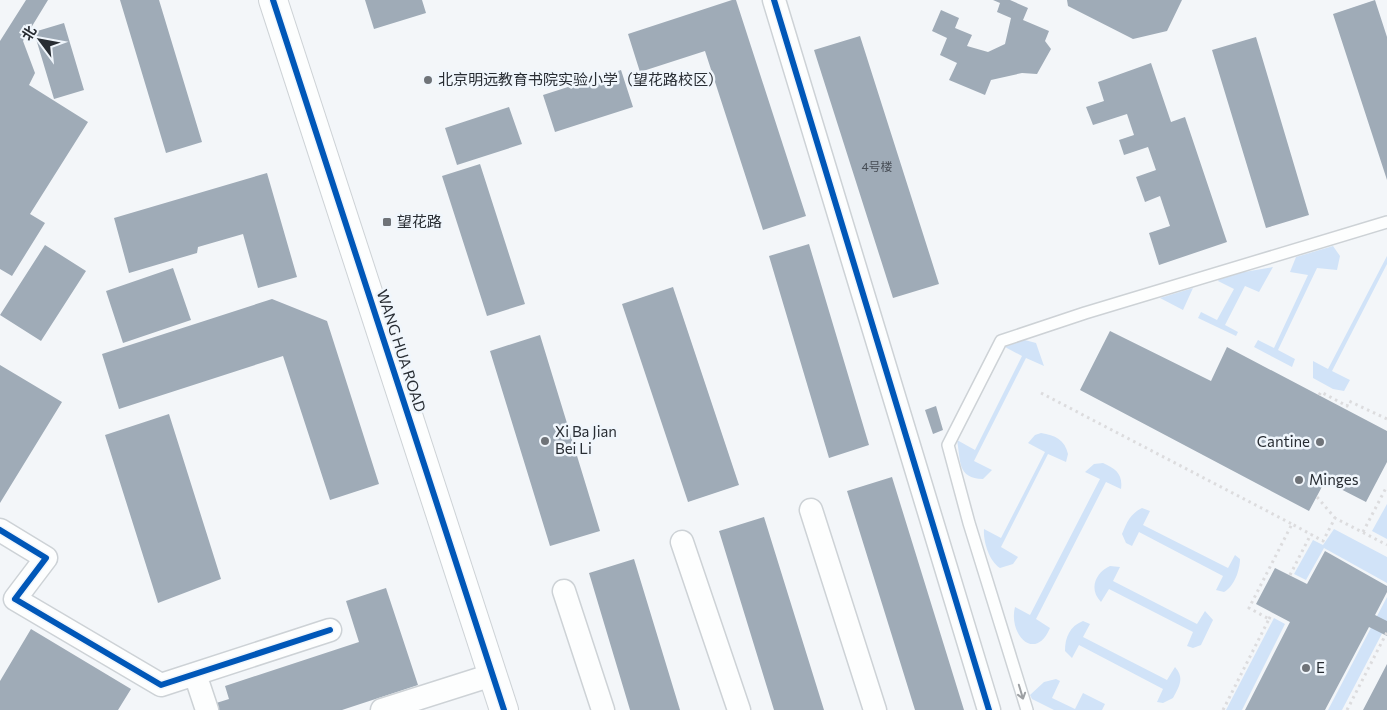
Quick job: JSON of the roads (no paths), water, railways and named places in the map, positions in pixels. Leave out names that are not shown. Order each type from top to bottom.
[{"type":"street","name":"WANG HUA ROAD","points":[[273,0],[504,710]]},
{"type":"street","points":[[774,0],[988,710]]},
{"type":"street","points":[[811,510],[875,710]]},
{"type":"street","points":[[0,530],[46,558],[15,599],[161,685],[330,630]]},
{"type":"street","points":[[682,542],[739,710]]},
{"type":"street","points":[[564,590],[603,710]]},
{"type":"street","points":[[195,674],[207,710]]},
{"type":"street","points":[[382,710],[492,675]]},
{"type":"lane","points":[[1027,710],[948,445],[1001,341],[1085,313],[1387,222]]},
{"type":"place","name":"北京明远教育书院实验小学（望花路校区）","points":[[428,80]]},
{"type":"place","name":"望花路","points":[[387,222]]},
{"type":"place","name":"Xi Ba Jian Bei Li","points":[[545,441]]},
{"type":"place","name":"Cantine","points":[[1320,442]]},
{"type":"place","name":"Minges","points":[[1299,480]]},
{"type":"place","name":"E","points":[[1306,668]]}]
